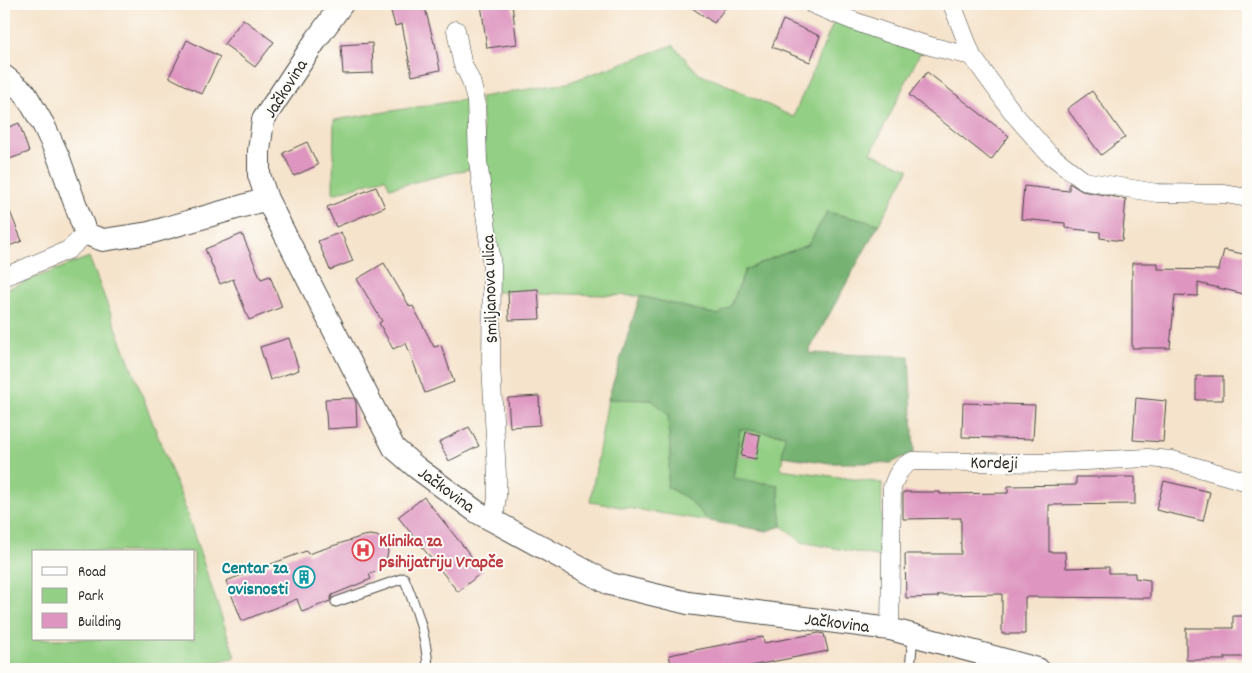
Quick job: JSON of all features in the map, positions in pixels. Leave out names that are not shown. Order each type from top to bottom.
[{"type":"street","name":"Jačkovina","points":[[342,4],[263,120],[259,151],[260,175],[267,198],[394,448],[417,468],[470,506],[610,584],[688,603],[890,629],[1038,669]]},
{"type":"street","points":[[812,4],[898,37],[938,49],[972,56]]},
{"type":"street","points":[[952,4],[972,56],[1014,114],[1048,153],[1084,181],[1157,193],[1226,194],[1248,198]]},
{"type":"street","name":"Smiljanova ulica","points":[[456,30],[462,62],[471,81],[476,101],[478,161],[492,266],[491,364],[497,475],[494,520]]},
{"type":"street","points":[[4,76],[25,94],[44,126],[58,156],[86,234],[102,240],[149,233],[267,198]]},
{"type":"street","points":[[4,277],[68,250],[86,234]]},
{"type":"street","name":"Kordeji","points":[[890,629],[892,488],[897,473],[905,464],[913,461],[1045,463],[1148,458],[1172,460],[1248,482]]},
{"type":"lane","points":[[336,602],[404,578],[416,607],[422,629],[428,669]]},
{"type":"lane","points":[[910,669],[913,635]]},
{"type":"green space","points":[[836,17],[922,49],[871,153],[909,169],[879,224],[827,212],[808,245],[745,270],[731,306],[718,315],[640,296],[496,292],[480,97],[567,83],[673,45],[699,74],[727,85],[793,117]]},
{"type":"green space","points":[[468,99],[473,168],[390,188],[385,178],[333,194],[334,120]]},
{"type":"green space","points":[[827,212],[879,224],[808,353],[909,356],[914,452],[891,463],[830,463],[782,456],[785,435],[740,429],[733,478],[778,485],[782,526],[767,531],[709,521],[687,498],[667,487],[670,457],[668,414],[652,400],[608,399],[640,296],[718,315],[731,306],[745,270],[808,245]]},
{"type":"green space","points":[[89,257],[181,496],[235,657],[190,669],[4,669],[4,290]]},
{"type":"green space","points":[[608,399],[652,400],[669,414],[670,457],[667,487],[687,498],[709,521],[590,502]]},
{"type":"green space","points":[[740,429],[786,435],[781,469],[882,483],[881,557],[802,542],[782,526],[778,485],[733,479]]},
{"type":"building","points":[[389,4],[424,4],[435,43],[440,70],[412,76],[402,24],[395,26]]},
{"type":"building","points":[[481,4],[512,4],[517,44],[487,48]]},
{"type":"building","points":[[686,4],[728,4],[714,23]]},
{"type":"building","points":[[243,19],[274,42],[255,67],[224,44]]},
{"type":"building","points":[[783,20],[820,36],[810,62],[772,47]]},
{"type":"building","points":[[187,40],[220,57],[202,94],[169,77]]},
{"type":"building","points":[[372,43],[373,73],[343,74],[341,45]]},
{"type":"building","points":[[927,72],[1009,136],[991,160],[909,95]]},
{"type":"building","points":[[1092,91],[1125,137],[1101,155],[1067,109]]},
{"type":"building","points":[[19,123],[29,152],[4,161],[4,129]]},
{"type":"building","points":[[307,142],[318,165],[294,176],[283,153]]},
{"type":"building","points":[[1069,183],[1082,191],[1126,199],[1122,241],[1100,238],[1100,232],[1065,228],[1065,223],[1021,219],[1024,186],[1069,191]]},
{"type":"building","points":[[376,187],[385,207],[336,227],[327,207]]},
{"type":"building","points":[[4,197],[22,241],[4,248]]},
{"type":"building","points":[[341,232],[353,261],[330,270],[318,241]]},
{"type":"building","points":[[242,234],[261,279],[270,276],[282,307],[249,320],[233,279],[220,284],[205,249]]},
{"type":"building","points":[[1224,250],[1248,255],[1248,295],[1198,283],[1198,296],[1175,295],[1170,348],[1132,348],[1132,263],[1158,263],[1158,269],[1219,270]]},
{"type":"building","points":[[384,263],[410,307],[413,306],[434,347],[441,345],[454,382],[425,393],[406,343],[393,349],[379,323],[382,321],[357,279]]},
{"type":"building","points":[[538,289],[540,319],[509,320],[508,291]]},
{"type":"building","points":[[289,338],[299,370],[270,380],[260,347]]},
{"type":"building","points":[[1196,376],[1223,376],[1223,400],[1196,400]]},
{"type":"building","points":[[539,396],[540,425],[510,427],[508,398]]},
{"type":"building","points":[[354,398],[357,427],[327,429],[325,399]]},
{"type":"building","points":[[1136,398],[1166,401],[1163,442],[1133,440]]},
{"type":"building","points":[[963,403],[1035,405],[1033,439],[962,437]]},
{"type":"building","points":[[469,427],[479,446],[449,461],[439,442]]},
{"type":"building","points":[[746,432],[760,435],[756,459],[741,456]]},
{"type":"building","points":[[1076,477],[1135,477],[1135,504],[1049,505],[1049,552],[1065,552],[1066,568],[1109,567],[1109,573],[1135,573],[1135,578],[1150,580],[1150,598],[1025,597],[1025,634],[1002,634],[1002,594],[938,595],[938,597],[906,598],[905,554],[961,554],[961,518],[903,519],[903,492],[940,492],[940,494],[1008,493],[1008,486],[1076,485]]},
{"type":"building","points":[[1164,481],[1210,492],[1203,521],[1156,510]]},
{"type":"building","points":[[424,497],[483,571],[458,592],[398,517]]},
{"type":"building","name":"Centar za ovisnosti","points":[[370,535],[377,536],[385,542],[388,552],[385,565],[381,570],[369,574],[371,579],[332,595],[330,601],[302,612],[297,599],[242,621],[226,581],[306,551],[308,554]]},
{"type":"building","points":[[1233,616],[1248,616],[1248,657],[1225,657],[1225,660],[1186,660],[1186,628],[1233,628]]},
{"type":"building","points":[[819,633],[824,634],[828,651],[735,669],[672,669],[669,655],[763,637],[764,643]]},
{"type":"place","name":"Klinika za psihijatriju Vrapče","points":[[363,550]]},
{"type":"place","name":"Centar za ovisnosti","points":[[304,577]]}]
